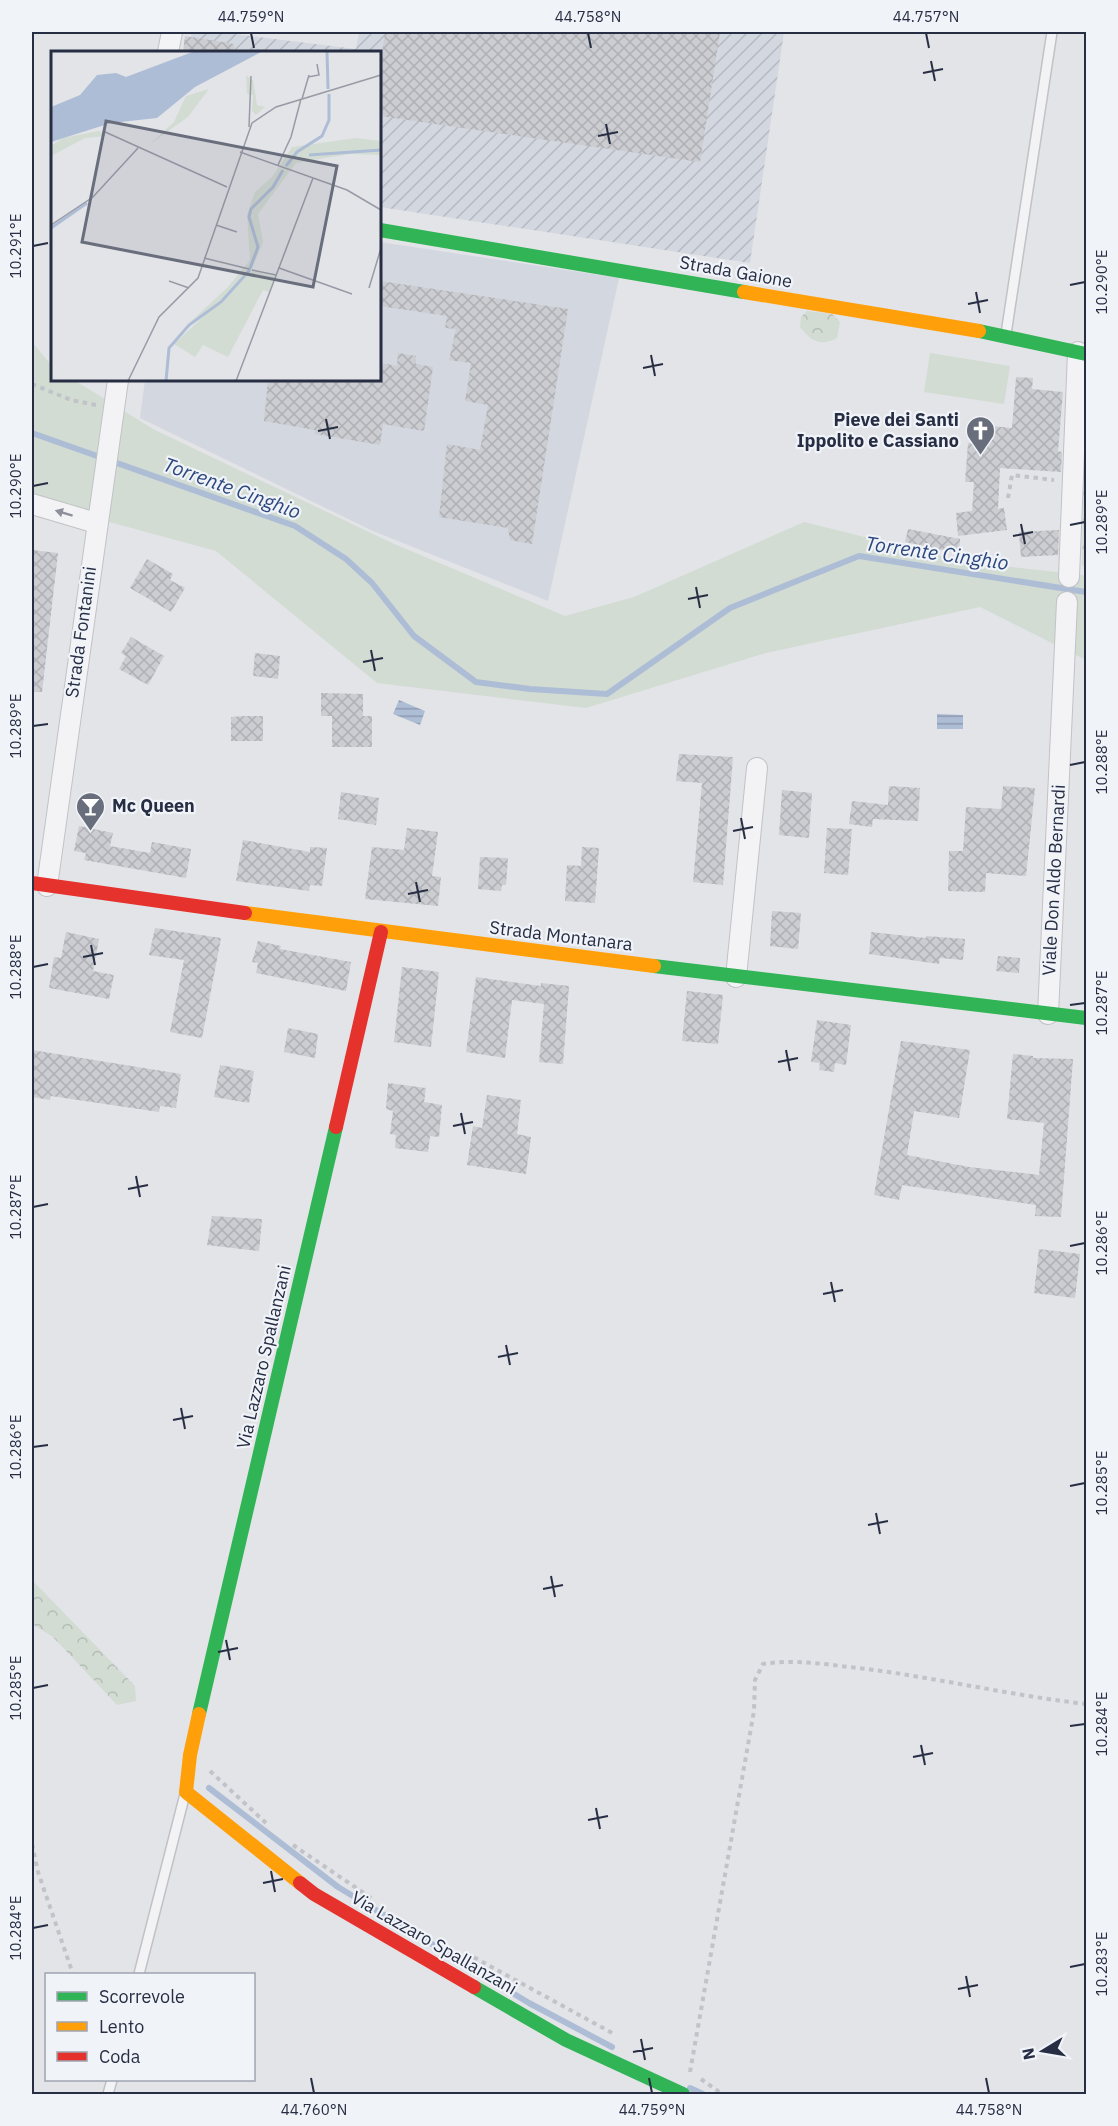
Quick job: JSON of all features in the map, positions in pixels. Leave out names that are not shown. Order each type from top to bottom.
[{"type":"street","points":[[168,51],[172,32]]},
{"type":"street","name":"Strada Gaione","points":[[381,230],[1006,336],[1082,353]]},
{"type":"street","points":[[1069,576],[1082,353]]},
{"type":"street","name":"Strada Fontanini","points":[[39,884],[103,485],[113,394]]},
{"type":"street","points":[[32,504],[96,523]]},
{"type":"street","name":"Viale Don Aldo Bernardi","points":[[1048,1014],[1067,602]]},
{"type":"street","points":[[736,977],[757,768]]},
{"type":"street","name":"Strada Montanara","points":[[39,884],[381,932],[1086,1018]]},
{"type":"street","name":"Via Lazzaro Spallanzani","points":[[381,932],[190,1755],[186,1792],[314,1894],[566,2040],[683,2094]]},
{"type":"lane","points":[[1006,336],[1052,32]]},
{"type":"lane","name":"Via Lazzaro Spallanzani","points":[[139,1973],[186,1792]]},
{"type":"path","points":[[32,384],[70,400],[113,394]]},
{"type":"path","points":[[1008,498],[1012,475],[1074,482]]},
{"type":"path","points":[[690,2073],[754,1711],[755,1680],[764,1664],[786,1660],[902,1673],[1018,1696],[1086,1704]]},
{"type":"path","points":[[190,1755],[221,1780],[269,1827]]},
{"type":"path","points":[[286,1841],[379,1903]]},
{"type":"path","points":[[32,1844],[38,1872],[74,1973]]},
{"type":"path","points":[[459,1949],[620,2037]]},
{"type":"path","points":[[680,2068],[711,2084],[722,2094]]},
{"type":"shaded area","points":[[192,32],[218,32],[356,49],[359,32],[784,32],[750,263],[381,207],[381,51],[188,51]]},
{"type":"shaded area","points":[[381,242],[619,278],[548,601],[373,531],[140,418],[145,381],[381,381]]},
{"type":"green space","points":[[807,311],[832,314],[840,322],[837,338],[821,342],[808,336],[800,327],[801,317]]},
{"type":"green space","points":[[32,342],[51,365],[51,381],[76,381],[153,429],[392,543],[565,616],[634,597],[804,522],[966,562],[1082,575],[1086,577],[1086,660],[980,607],[766,653],[586,708],[377,683],[216,551],[69,511],[32,492]]},
{"type":"green space","points":[[930,353],[1010,366],[1004,404],[924,392]]},
{"type":"green space","points":[[1086,402],[1086,567],[1082,565]]},
{"type":"green space","points":[[32,1580],[135,1686],[136,1701],[117,1705],[53,1637],[32,1624]]},
{"type":"water","points":[[399,700],[425,711],[420,725],[393,714]]},
{"type":"water","points":[[937,714],[963,715],[963,729],[937,729]]},
{"type":"building","points":[[385,32],[720,32],[700,162],[381,116],[381,61]]},
{"type":"building","points":[[185,36],[234,44],[234,51],[183,51]]},
{"type":"building","points":[[381,281],[568,309],[532,544],[510,540],[508,528],[439,517],[447,444],[480,450],[488,405],[465,401],[471,363],[449,360],[456,329],[445,328],[447,316],[381,306]]},
{"type":"building","points":[[398,353],[416,356],[416,364],[433,367],[424,431],[383,424],[380,445],[315,434],[315,430],[264,421],[268,381],[381,381],[381,363],[397,366]]},
{"type":"building","points":[[1016,377],[1033,378],[1032,389],[1063,392],[1058,451],[1062,452],[1061,472],[1000,468],[998,509],[1004,508],[1007,530],[958,536],[956,513],[972,511],[974,482],[965,482],[968,443],[982,444],[987,429],[991,426],[1012,428]]},
{"type":"building","points":[[908,529],[960,539],[959,554],[905,542]]},
{"type":"building","points":[[1059,530],[1058,555],[1021,557],[1019,532]]},
{"type":"building","points":[[32,550],[58,553],[42,692],[32,692]]},
{"type":"building","points":[[147,559],[173,574],[170,580],[185,588],[171,612],[130,588]]},
{"type":"building","points":[[131,637],[164,656],[148,685],[119,669],[126,656],[121,653]]},
{"type":"building","points":[[255,653],[280,656],[278,679],[253,676]]},
{"type":"building","points":[[321,693],[363,694],[363,716],[372,716],[372,747],[332,747],[332,716],[321,716]]},
{"type":"building","points":[[263,716],[263,741],[231,741],[231,717]]},
{"type":"building","points":[[679,754],[733,757],[723,885],[693,882],[702,783],[676,781]]},
{"type":"building","points":[[889,786],[920,788],[918,821],[873,819],[872,827],[849,824],[852,801],[888,805]]},
{"type":"building","points":[[1003,786],[1035,788],[1026,876],[986,873],[985,892],[948,891],[949,851],[963,851],[966,807],[1001,809]]},
{"type":"building","points":[[782,790],[812,793],[809,838],[779,835]]},
{"type":"building","points":[[341,792],[379,798],[376,825],[338,819]]},
{"type":"building","points":[[79,826],[113,833],[110,846],[150,853],[152,842],[191,849],[186,878],[84,860],[86,853],[74,851]]},
{"type":"building","points":[[407,828],[438,832],[432,876],[441,877],[438,906],[365,899],[372,847],[404,850]]},
{"type":"building","points":[[827,828],[852,829],[848,875],[824,873]]},
{"type":"building","points":[[243,840],[310,852],[310,847],[327,848],[322,886],[310,885],[309,891],[236,881]]},
{"type":"building","points":[[582,847],[599,848],[595,903],[565,901],[567,865],[581,866]]},
{"type":"building","points":[[480,857],[508,858],[506,885],[502,885],[501,891],[478,889]]},
{"type":"building","points":[[772,911],[801,913],[798,949],[770,946]]},
{"type":"building","points":[[155,928],[221,938],[202,1038],[170,1032],[184,960],[149,955]]},
{"type":"building","points":[[66,932],[99,939],[93,971],[114,975],[109,999],[49,988],[54,957],[61,958]]},
{"type":"building","points":[[871,932],[926,938],[926,936],[965,939],[963,960],[940,958],[939,964],[869,954]]},
{"type":"building","points":[[258,941],[281,946],[280,949],[351,962],[346,991],[256,973],[258,963],[252,962]]},
{"type":"building","points":[[998,956],[1020,958],[1019,973],[996,971]]},
{"type":"building","points":[[402,967],[439,972],[431,1047],[394,1042]]},
{"type":"building","points":[[476,977],[541,986],[541,983],[569,986],[563,1064],[539,1062],[544,1004],[512,1000],[505,1058],[466,1052]]},
{"type":"building","points":[[687,991],[723,995],[718,1044],[682,1041]]},
{"type":"building","points":[[817,1020],[851,1025],[846,1065],[835,1063],[834,1072],[819,1070],[820,1063],[811,1062]]},
{"type":"building","points":[[288,1028],[318,1034],[315,1058],[284,1052]]},
{"type":"building","points":[[901,1041],[970,1050],[959,1118],[914,1111],[907,1155],[969,1167],[1039,1175],[1044,1123],[1007,1119],[1013,1054],[1033,1056],[1033,1058],[1073,1059],[1061,1217],[1035,1216],[1036,1205],[902,1185],[899,1200],[874,1195]]},
{"type":"building","points":[[32,1050],[181,1074],[176,1108],[160,1106],[159,1112],[51,1096],[50,1100],[32,1097]]},
{"type":"building","points":[[220,1065],[254,1071],[249,1103],[214,1097]]},
{"type":"building","points":[[388,1083],[426,1088],[424,1102],[442,1105],[439,1137],[430,1136],[428,1152],[395,1148],[396,1135],[390,1134],[393,1111],[386,1109]]},
{"type":"building","points":[[487,1095],[521,1100],[517,1134],[531,1137],[526,1174],[467,1165],[473,1126],[482,1128]]},
{"type":"building","points":[[212,1216],[262,1219],[259,1251],[207,1245]]},
{"type":"building","points":[[1039,1249],[1080,1254],[1075,1298],[1034,1293]]},
{"type":"waterway","name":"Torrente Cinghio","points":[[32,433],[295,526],[346,559],[372,583],[414,636],[476,682],[530,689],[607,694],[730,608],[859,556],[1086,592]]},
{"type":"waterway","points":[[209,1788],[338,1887],[529,2003],[612,2047]]},
{"type":"waterway","points":[[690,2088],[703,2094]]},
{"type":"traffic: fast","points":[[381,230],[744,292]]},
{"type":"traffic: fast","points":[[979,331],[1086,354]]},
{"type":"traffic: fast","points":[[654,966],[1086,1018]]},
{"type":"traffic: fast","points":[[199,1714],[336,1127]]},
{"type":"traffic: fast","points":[[474,1987],[566,2040],[683,2094]]},
{"type":"traffic: slow","points":[[744,292],[979,331]]},
{"type":"traffic: slow","points":[[245,913],[654,966]]},
{"type":"traffic: slow","points":[[199,1714],[190,1755],[186,1792],[300,1883]]},
{"type":"traffic: jam","points":[[32,883],[245,913]]},
{"type":"traffic: jam","points":[[336,1127],[381,932]]},
{"type":"traffic: jam","points":[[300,1883],[314,1894],[474,1987]]},
{"type":"place","name":"Pieve dei Santi Ippolito e Cassiano","points":[[980,456]]},
{"type":"place","name":"Mc Queen","points":[[91,832]]}]
